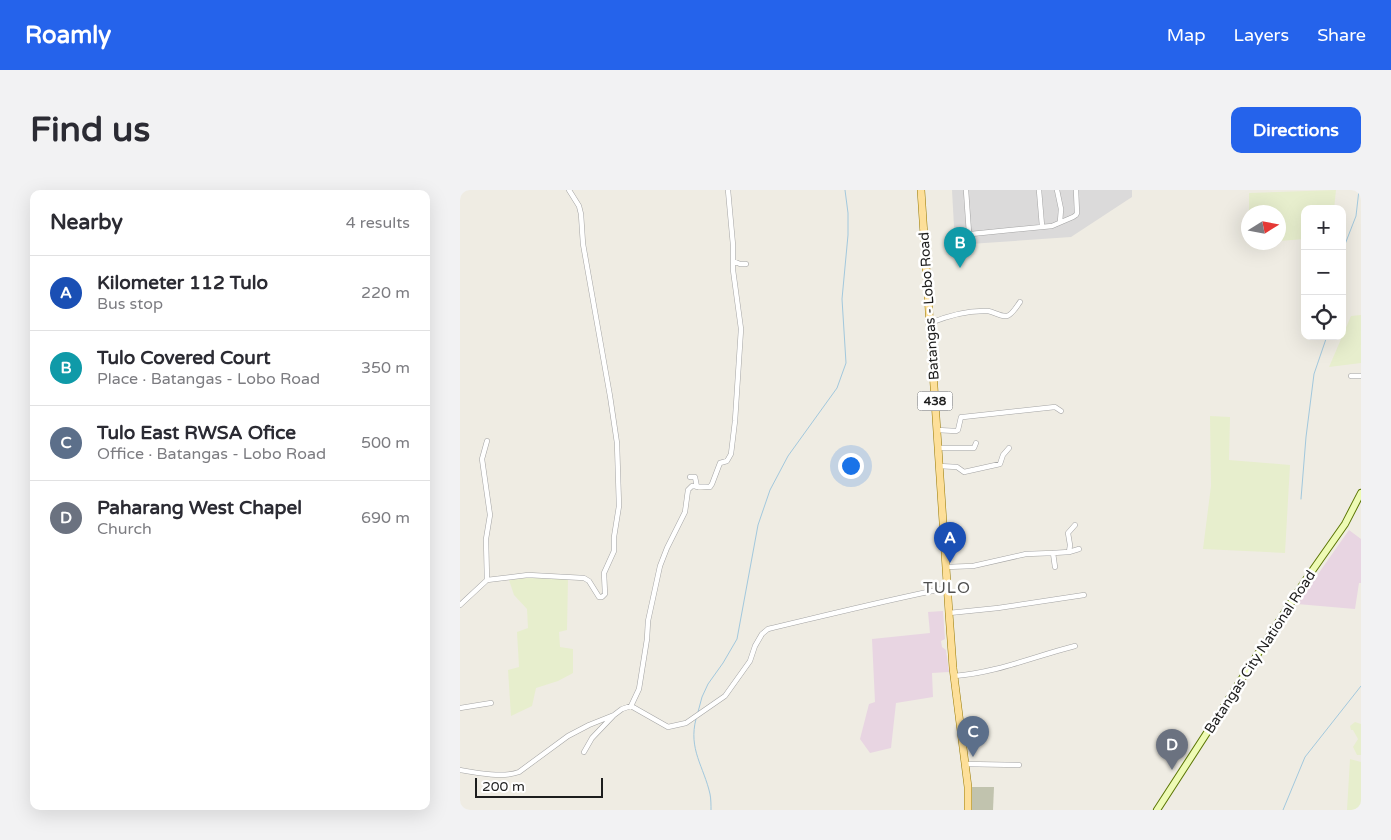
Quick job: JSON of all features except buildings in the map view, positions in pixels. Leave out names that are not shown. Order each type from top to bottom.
[{"type":"main road","name":"Batangas - Lobo Road","points":[[920,190],[947,588],[954,676],[966,764],[968,810]]},
{"type":"street","points":[[460,605],[487,580],[528,575],[584,578],[589,581],[599,597],[605,594],[604,573],[614,551],[618,506],[617,443],[583,244],[582,214],[569,190]]},
{"type":"street","points":[[584,752],[592,738],[614,715],[622,709],[631,706],[639,689],[648,621],[660,566],[685,512],[688,490],[692,486],[710,486],[716,476],[720,463],[727,461],[731,454],[736,414],[741,328],[733,261],[728,190]]},
{"type":"street","points":[[966,190],[970,234],[1052,226],[1076,215],[1076,190]]},
{"type":"street","points":[[1039,190],[1042,226]]},
{"type":"street","points":[[1057,190],[1061,204],[1060,222]]},
{"type":"street","points":[[733,261],[746,264]]},
{"type":"street","points":[[930,323],[949,316],[976,312],[989,312],[1006,316],[1010,315],[1020,302]]},
{"type":"street","points":[[1351,376],[1361,376]]},
{"type":"street","points":[[937,430],[958,430],[961,417],[1055,407],[1061,411]]},
{"type":"street","points":[[487,440],[482,458],[490,515],[486,539],[487,580]]},
{"type":"street","points":[[938,448],[974,448],[976,443]]},
{"type":"street","points":[[939,466],[957,467],[964,472],[1000,464],[1003,455],[1010,448]]},
{"type":"street","points":[[690,477],[695,477],[697,487]]},
{"type":"street","name":"Batangas City National Road","points":[[1157,810],[1345,524],[1361,493]]},
{"type":"street","points":[[1069,552],[1069,532],[1075,525]]},
{"type":"street","points":[[946,567],[973,566],[1026,554],[1069,552],[1079,549]]},
{"type":"street","points":[[1053,553],[1055,567]]},
{"type":"street","points":[[631,706],[668,727],[686,723],[725,696],[750,661],[755,646],[762,634],[768,629],[947,588]]},
{"type":"street","points":[[949,613],[998,608],[1084,595]]},
{"type":"street","points":[[954,676],[993,670],[1075,646]]},
{"type":"street","points":[[460,708],[491,703]]},
{"type":"street","points":[[460,770],[492,774],[514,774],[568,736],[588,725],[614,715]]},
{"type":"street","points":[[966,764],[1019,764]]},
{"type":"shaded area","points":[[952,190],[1132,190],[1132,197],[1071,237],[955,245]]},
{"type":"shaded area","points":[[1336,190],[1334,205],[1301,205],[1301,239],[1286,240],[1286,205],[1249,205],[1249,193]]},
{"type":"shaded area","points":[[1361,315],[1361,363],[1329,367],[1341,340],[1346,340],[1346,328],[1351,316]]},
{"type":"shaded area","points":[[1210,416],[1230,417],[1229,460],[1290,465],[1285,553],[1203,549],[1211,486]]},
{"type":"shaded area","points":[[1349,530],[1361,539],[1361,583],[1359,583],[1355,609],[1297,604]]},
{"type":"shaded area","points":[[527,578],[568,579],[567,630],[559,632],[560,647],[573,649],[573,673],[558,681],[536,688],[532,706],[511,716],[508,670],[519,667],[517,632],[528,628],[527,609],[514,595],[509,580]]},
{"type":"shaded area","points":[[943,611],[945,639],[941,641],[942,647],[946,650],[949,672],[932,673],[933,697],[896,703],[891,748],[870,753],[860,739],[869,704],[875,702],[872,639],[930,633],[928,612]]},
{"type":"shaded area","points":[[1355,722],[1361,724],[1361,755],[1357,755],[1353,747],[1358,739],[1350,726]]},
{"type":"shaded area","points":[[1350,759],[1361,762],[1361,810],[1347,810]]},
{"type":"shaded area","points":[[971,787],[994,787],[993,810],[971,810]]},
{"type":"waterway","points":[[698,712],[708,684],[737,639],[758,525],[770,490],[788,456],[837,388],[846,363],[842,299],[848,235],[845,190]]},
{"type":"waterway","points":[[1343,250],[1356,216],[1359,190]]},
{"type":"waterway","points":[[1301,499],[1314,374],[1326,340]]},
{"type":"waterway","points":[[1283,810],[1305,757],[1361,686]]},
{"type":"waterway","points":[[696,719],[694,730],[695,749],[710,794],[711,810]]},
{"type":"place","name":"Tulo Covered Court","points":[[960,268]]},
{"type":"place","name":"Kilometer 112 Tulo","points":[[950,563]]},
{"type":"place","name":"Tulo East RWSA Ofice","points":[[973,757]]},
{"type":"place","name":"Paharang West Chapel","points":[[1172,770]]},
{"type":"district","name":"TULO","points":[[947,588]]}]
